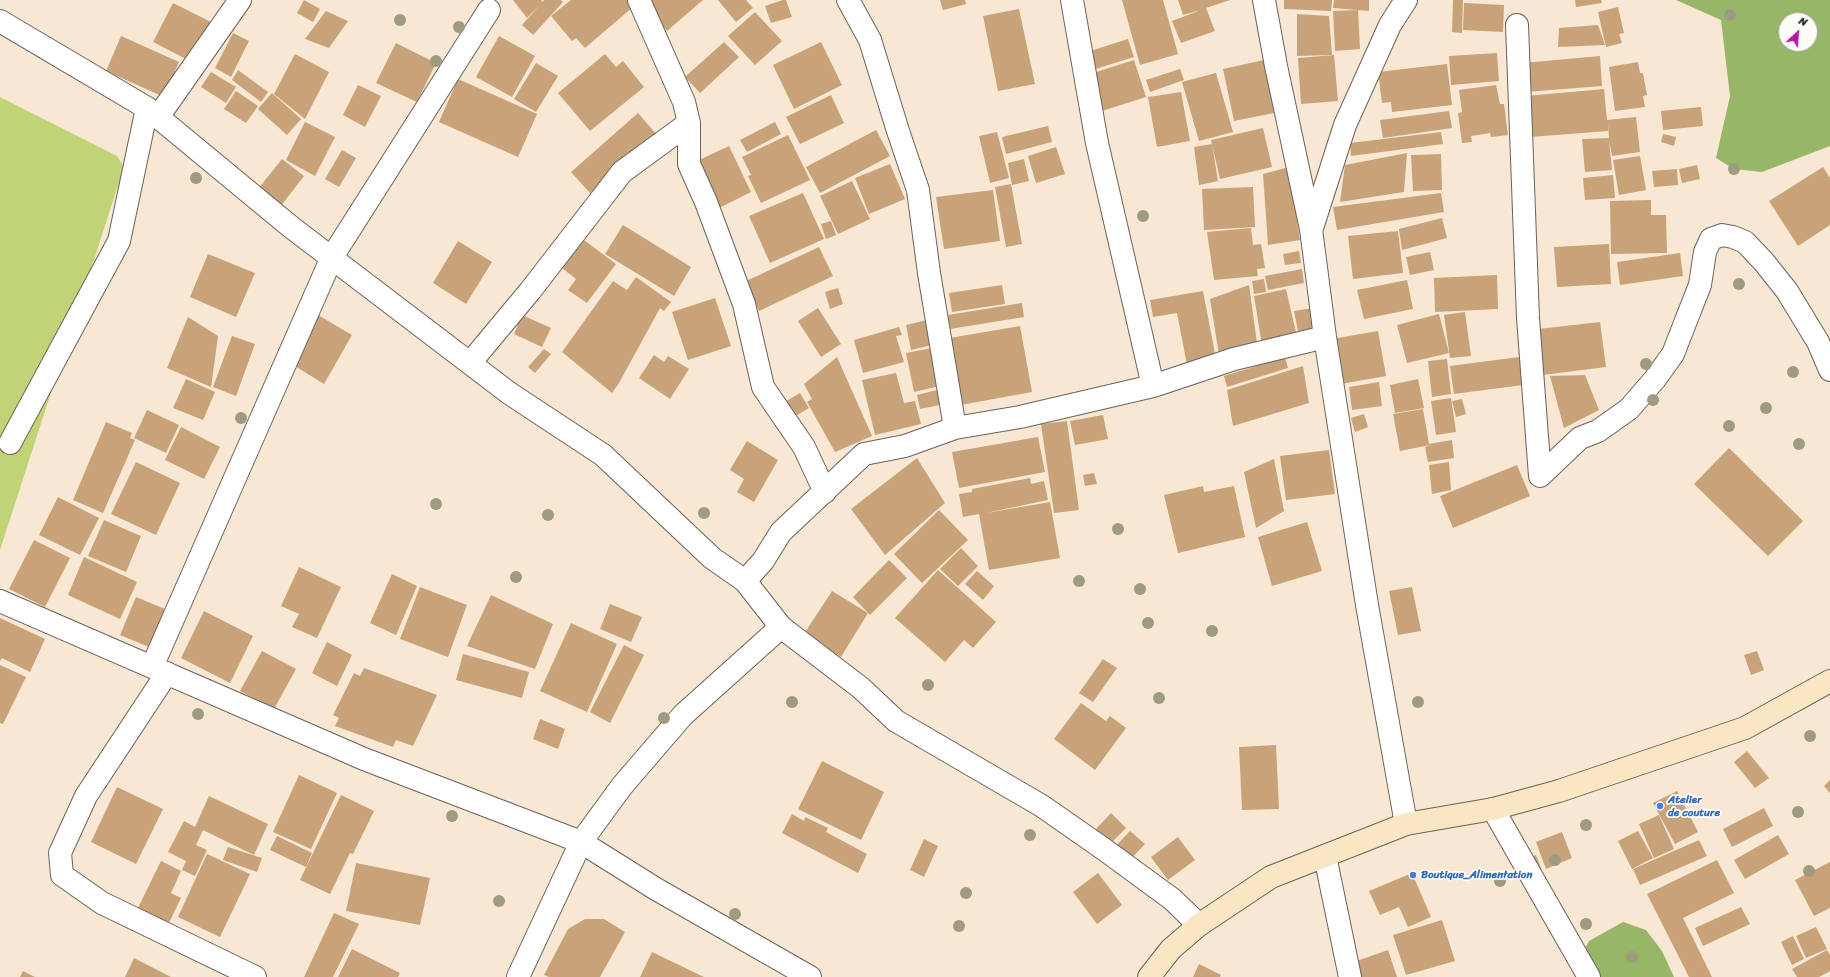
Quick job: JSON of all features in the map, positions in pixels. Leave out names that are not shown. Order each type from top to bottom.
[{"type":"street","points":[[10,443],[119,241],[152,112],[240,0]]},
{"type":"street","points":[[639,0],[684,102],[689,123],[689,164],[706,202],[744,304],[763,388],[804,447],[825,492]]},
{"type":"street","points":[[848,0],[870,40],[918,190],[929,273],[955,428]]},
{"type":"street","points":[[1072,0],[1097,142],[1153,386]]},
{"type":"street","points":[[1264,0],[1276,66],[1311,229],[1325,337],[1367,605],[1406,824]]},
{"type":"street","points":[[1311,229],[1345,125],[1390,25],[1406,0]]},
{"type":"street","points":[[255,977],[102,903],[62,874],[60,853],[86,796],[159,670],[332,257],[489,10]]},
{"type":"street","points":[[0,21],[152,112],[291,227],[509,393],[603,455],[712,558],[745,581],[781,627],[862,688],[896,721],[1042,806],[1166,895],[1199,925]]},
{"type":"street","points":[[1517,25],[1528,318],[1540,476],[1580,438],[1598,431],[1629,409],[1656,379],[1673,354],[1700,284],[1705,252],[1711,239],[1722,235],[1733,237],[1745,242],[1764,262],[1791,297],[1818,342],[1830,370]]},
{"type":"street","points":[[470,363],[530,291],[622,172],[689,123]]},
{"type":"street","points":[[745,581],[762,561],[781,532],[864,454],[905,446],[955,428],[1020,417],[1153,386],[1234,359],[1325,337]]},
{"type":"street","points":[[0,601],[364,759],[581,842],[656,889],[810,977]]},
{"type":"street","points":[[518,977],[581,842],[622,786],[683,716],[781,627]]},
{"type":"street","points":[[1149,977],[1172,949],[1199,925],[1271,878],[1406,824],[1493,809],[1559,791],[1745,728],[1830,681]]},
{"type":"street","points":[[1493,809],[1589,977]]},
{"type":"street","points":[[1325,856],[1350,977]]},
{"type":"green space","points":[[1676,0],[1830,0],[1830,146],[1762,172],[1734,169],[1716,158],[1730,96],[1721,20]]},
{"type":"green space","points":[[0,97],[117,156],[124,167],[0,550]]},
{"type":"green space","points":[[1623,922],[1646,930],[1662,951],[1674,977],[1580,977],[1577,964],[1589,941]]},
{"type":"building","points":[[304,0],[320,9],[313,22],[297,13]]},
{"type":"building","points":[[513,0],[541,0],[543,2],[544,0],[561,0],[563,2],[533,35],[522,25],[540,5],[527,18]]},
{"type":"building","points":[[571,0],[627,0],[633,7],[585,48],[576,38],[572,41],[551,16]]},
{"type":"building","points":[[647,0],[703,0],[667,31],[643,4]]},
{"type":"building","points":[[718,0],[746,0],[753,8],[736,22]]},
{"type":"building","points":[[786,0],[792,17],[771,23],[765,6]]},
{"type":"building","points":[[940,0],[965,0],[966,4],[943,10]]},
{"type":"building","points":[[1122,0],[1163,0],[1178,54],[1140,65]]},
{"type":"building","points":[[1178,0],[1230,0],[1206,8],[1215,31],[1181,43],[1172,21],[1201,10],[1183,15]]},
{"type":"building","points":[[1284,0],[1332,0],[1331,11],[1284,9]]},
{"type":"building","points":[[1334,0],[1369,0],[1369,11],[1333,8]]},
{"type":"building","points":[[1453,0],[1463,0],[1462,33],[1452,32]]},
{"type":"building","points":[[1575,0],[1601,0],[1602,3],[1576,7]]},
{"type":"building","points":[[173,3],[213,23],[202,43],[198,40],[188,60],[153,42]]},
{"type":"building","points":[[1464,3],[1504,5],[1503,32],[1463,30]]},
{"type":"building","points":[[1618,7],[1624,33],[1619,34],[1622,43],[1606,47],[1598,12]]},
{"type":"building","points":[[1019,9],[1035,84],[998,91],[983,16]]},
{"type":"building","points":[[1358,10],[1360,49],[1335,51],[1333,11]]},
{"type":"building","points":[[326,11],[348,21],[329,48],[305,39]]},
{"type":"building","points":[[755,12],[782,41],[755,65],[728,36]]},
{"type":"building","points":[[1297,14],[1329,16],[1332,55],[1297,56]]},
{"type":"building","points":[[1598,25],[1605,45],[1558,47],[1559,28]]},
{"type":"building","points":[[233,33],[249,41],[231,77],[215,68]]},
{"type":"building","points":[[121,36],[179,62],[164,97],[106,71]]},
{"type":"building","points":[[499,36],[535,56],[512,97],[476,77]]},
{"type":"building","points":[[1128,39],[1134,57],[1089,71],[1084,53]]},
{"type":"building","points":[[724,42],[739,57],[700,93],[685,77]]},
{"type":"building","points":[[821,42],[842,85],[794,109],[773,65]]},
{"type":"building","points":[[396,43],[436,63],[417,102],[376,83]]},
{"type":"building","points":[[1497,53],[1499,81],[1451,85],[1449,56]]},
{"type":"building","points":[[295,54],[329,72],[305,119],[274,94]]},
{"type":"building","points":[[605,54],[616,67],[623,61],[644,87],[590,131],[558,93]]},
{"type":"building","points":[[1334,55],[1338,101],[1301,104],[1298,58]]},
{"type":"building","points":[[1600,56],[1602,86],[1526,92],[1523,63]]},
{"type":"building","points":[[1134,60],[1146,97],[1102,111],[1090,74]]},
{"type":"building","points":[[1264,60],[1274,113],[1234,121],[1223,69]]},
{"type":"building","points":[[1638,62],[1640,73],[1643,73],[1647,95],[1643,96],[1645,107],[1615,111],[1609,67]]},
{"type":"building","points":[[536,63],[558,76],[536,112],[514,99]]},
{"type":"building","points":[[1447,64],[1452,105],[1392,112],[1391,102],[1382,103],[1378,72]]},
{"type":"building","points":[[1180,69],[1184,80],[1150,92],[1146,80]]},
{"type":"building","points":[[238,70],[268,92],[261,102],[232,80]]},
{"type":"building","points":[[211,72],[236,87],[226,103],[201,87]]},
{"type":"building","points":[[1216,73],[1233,132],[1199,141],[1182,82]]},
{"type":"building","points":[[458,79],[537,114],[518,157],[439,122]]},
{"type":"building","points":[[358,85],[381,96],[365,127],[343,115]]},
{"type":"building","points":[[1496,85],[1500,104],[1504,104],[1508,135],[1491,137],[1490,133],[1471,136],[1472,142],[1462,143],[1458,113],[1462,112],[1459,90]]},
{"type":"building","points":[[1604,89],[1607,120],[1636,117],[1640,152],[1612,156],[1609,140],[1612,170],[1585,172],[1582,139],[1609,138],[1608,125],[1608,131],[1530,137],[1526,96]]},
{"type":"building","points":[[236,91],[258,106],[246,123],[224,109]]},
{"type":"building","points":[[1181,92],[1190,141],[1157,147],[1148,97]]},
{"type":"building","points":[[272,93],[301,119],[287,135],[258,109]]},
{"type":"building","points":[[831,95],[844,123],[800,144],[786,117]]},
{"type":"building","points":[[1701,107],[1703,126],[1663,130],[1661,111]]},
{"type":"building","points":[[1449,111],[1452,128],[1383,138],[1380,120]]},
{"type":"building","points":[[638,113],[657,135],[590,193],[571,172]]},
{"type":"building","points":[[305,122],[335,137],[315,176],[286,160]]},
{"type":"building","points":[[775,122],[781,134],[747,152],[740,140]]},
{"type":"building","points":[[1048,126],[1052,142],[1006,154],[1002,137]]},
{"type":"building","points":[[1263,128],[1272,167],[1220,179],[1211,140]]},
{"type":"building","points":[[876,130],[890,156],[820,193],[806,167]]},
{"type":"building","points":[[997,132],[1009,178],[990,183],[979,136]]},
{"type":"building","points":[[1441,132],[1443,144],[1351,156],[1350,143]]},
{"type":"building","points":[[1663,134],[1676,137],[1674,146],[1661,142]]},
{"type":"building","points":[[788,135],[810,180],[761,203],[748,176],[751,175],[742,157]]},
{"type":"building","points":[[1212,144],[1218,181],[1199,185],[1194,147]]},
{"type":"building","points":[[729,146],[751,192],[719,208],[697,161]]},
{"type":"building","points":[[1056,147],[1065,174],[1036,183],[1028,156]]},
{"type":"building","points":[[342,150],[356,158],[339,187],[325,179]]},
{"type":"building","points":[[1407,153],[1404,192],[1340,202],[1345,165]]},
{"type":"building","points":[[1441,154],[1442,190],[1413,191],[1411,155]]},
{"type":"building","points":[[1640,156],[1646,190],[1619,195],[1613,160]]},
{"type":"building","points":[[282,159],[304,176],[280,207],[258,189]]},
{"type":"building","points":[[1024,159],[1029,181],[1012,185],[1008,163]]},
{"type":"building","points":[[890,164],[905,199],[869,214],[855,178]]},
{"type":"building","points":[[1697,165],[1700,179],[1682,183],[1679,169]]},
{"type":"building","points":[[1289,167],[1300,240],[1268,245],[1263,174]]},
{"type":"building","points":[[1823,167],[1830,178],[1830,225],[1798,246],[1769,201]]},
{"type":"building","points":[[1677,169],[1678,185],[1654,187],[1652,171]]},
{"type":"building","points":[[1613,175],[1615,198],[1585,200],[1583,178]]},
{"type":"building","points":[[852,181],[870,219],[838,234],[820,196]]},
{"type":"building","points":[[1011,184],[1022,244],[1006,247],[995,187]]},
{"type":"building","points":[[1253,187],[1255,227],[1204,230],[1202,189]]},
{"type":"building","points":[[993,190],[1000,241],[944,249],[936,197]]},
{"type":"building","points":[[803,193],[824,239],[770,263],[749,216]]},
{"type":"building","points":[[1441,193],[1444,212],[1337,230],[1333,207]]},
{"type":"building","points":[[1651,200],[1651,215],[1666,215],[1667,253],[1611,254],[1610,201]]},
{"type":"building","points":[[1442,218],[1447,238],[1402,250],[1399,229]]},
{"type":"building","points":[[831,221],[836,235],[826,239],[821,224]]},
{"type":"building","points":[[623,225],[691,267],[674,296],[605,254]]},
{"type":"building","points":[[1251,228],[1253,245],[1261,244],[1265,268],[1257,269],[1258,276],[1214,280],[1207,232]]},
{"type":"building","points":[[1398,231],[1403,273],[1353,279],[1348,236]]},
{"type":"building","points":[[584,240],[616,264],[587,303],[568,290],[576,279],[562,268]]},
{"type":"building","points":[[458,241],[492,262],[466,304],[433,283]]},
{"type":"building","points":[[1609,244],[1611,284],[1557,287],[1554,247]]},
{"type":"building","points":[[819,247],[833,276],[759,311],[744,282]]},
{"type":"building","points":[[1299,251],[1301,263],[1285,265],[1283,254]]},
{"type":"building","points":[[1430,252],[1434,270],[1410,275],[1406,257]]},
{"type":"building","points":[[1680,253],[1683,276],[1620,285],[1617,262]]},
{"type":"building","points":[[208,254],[255,273],[236,317],[190,297]]},
{"type":"building","points":[[1302,269],[1304,283],[1268,290],[1265,276]]},
{"type":"building","points":[[1497,275],[1498,309],[1435,312],[1434,278]]},
{"type":"building","points":[[636,277],[671,302],[664,311],[660,308],[612,393],[562,352],[613,281],[627,290]]},
{"type":"building","points":[[1264,279],[1266,292],[1254,294],[1252,281]]},
{"type":"building","points":[[1407,280],[1413,309],[1364,319],[1357,290]]},
{"type":"building","points":[[1002,285],[1005,304],[952,312],[949,293]]},
{"type":"building","points":[[1249,285],[1257,343],[1220,361],[1210,299]]},
{"type":"building","points":[[838,288],[843,304],[830,309],[825,292]]},
{"type":"building","points":[[1286,289],[1297,337],[1262,345],[1254,296]]},
{"type":"building","points":[[1203,291],[1216,359],[1187,365],[1177,313],[1153,317],[1150,300]]},
{"type":"building","points":[[715,298],[731,346],[688,360],[672,312]]},
{"type":"building","points":[[1022,303],[1024,317],[950,329],[948,315]]},
{"type":"building","points":[[818,308],[841,344],[821,357],[798,321]]},
{"type":"building","points":[[1313,308],[1316,328],[1298,331],[1294,311]]},
{"type":"building","points":[[1465,312],[1471,356],[1450,358],[1444,315]]},
{"type":"building","points":[[1439,314],[1449,353],[1407,363],[1397,325]]},
{"type":"building","points":[[318,315],[352,335],[324,384],[290,363]]},
{"type":"building","points":[[522,315],[551,328],[542,347],[514,334]]},
{"type":"building","points":[[188,317],[218,336],[211,387],[167,368]]},
{"type":"building","points":[[927,320],[932,345],[911,350],[906,325]]},
{"type":"building","points":[[1600,322],[1606,367],[1543,375],[1538,329]]},
{"type":"building","points":[[1020,326],[1032,392],[955,406],[944,339]]},
{"type":"building","points":[[899,327],[902,335],[896,336],[904,362],[863,373],[854,340]]},
{"type":"building","points":[[1378,331],[1386,376],[1341,384],[1332,339]]},
{"type":"building","points":[[232,336],[255,344],[236,396],[213,387]]},
{"type":"building","points":[[932,348],[940,386],[914,392],[906,353]]},
{"type":"building","points":[[544,349],[551,354],[535,373],[528,367]]},
{"type":"building","points":[[654,355],[664,362],[668,356],[689,369],[670,399],[639,378]]},
{"type":"building","points":[[837,357],[872,436],[835,452],[807,402],[812,399],[804,384]]},
{"type":"building","points":[[1285,357],[1288,368],[1227,387],[1224,376]]},
{"type":"building","points":[[1519,357],[1523,385],[1454,394],[1450,366]]},
{"type":"building","points":[[1447,359],[1451,394],[1432,397],[1428,361]]},
{"type":"building","points":[[1303,366],[1309,403],[1233,426],[1227,390]]},
{"type":"building","points":[[896,373],[904,403],[915,401],[921,424],[875,435],[862,380]]},
{"type":"building","points":[[1585,375],[1599,410],[1564,428],[1550,376]]},
{"type":"building","points":[[186,379],[215,392],[203,420],[173,408]]},
{"type":"building","points":[[1418,379],[1424,408],[1395,413],[1390,385]]},
{"type":"building","points":[[1379,382],[1382,406],[1352,410],[1349,387]]},
{"type":"building","points":[[941,389],[945,404],[920,409],[917,395]]},
{"type":"building","points":[[800,393],[809,408],[792,418],[783,403]]},
{"type":"building","points":[[1451,398],[1456,432],[1436,435],[1431,401]]},
{"type":"building","points":[[1462,399],[1466,414],[1456,417],[1452,401]]},
{"type":"building","points":[[1423,409],[1429,444],[1452,440],[1454,458],[1428,462],[1425,447],[1430,445],[1400,451],[1393,414]]},
{"type":"building","points":[[147,410],[179,425],[166,453],[134,438]]},
{"type":"building","points":[[1364,414],[1368,427],[1355,432],[1351,418]]},
{"type":"building","points":[[1103,415],[1108,439],[1075,445],[1070,421]]},
{"type":"building","points":[[1067,421],[1079,510],[1054,513],[1041,424]]},
{"type":"building","points":[[106,422],[132,433],[130,438],[135,440],[103,513],[73,500]]},
{"type":"building","points":[[181,427],[220,447],[204,479],[165,460]]},
{"type":"building","points":[[1038,437],[1045,472],[959,488],[952,452]]},
{"type":"building","points":[[747,441],[778,460],[754,502],[737,492],[744,479],[730,470]]},
{"type":"building","points":[[1729,448],[1803,521],[1768,556],[1694,484]]},
{"type":"building","points":[[1329,450],[1335,494],[1286,500],[1280,456]]},
{"type":"building","points":[[917,458],[945,503],[885,555],[851,509]]},
{"type":"building","points":[[1274,459],[1284,511],[1256,528],[1244,472]]},
{"type":"building","points":[[136,462],[180,483],[156,535],[111,514]]},
{"type":"building","points":[[1449,462],[1451,490],[1432,494],[1429,465]]},
{"type":"building","points":[[1517,465],[1530,496],[1453,528],[1440,496]]},
{"type":"building","points":[[1094,473],[1097,484],[1085,486],[1083,475]]},
{"type":"building","points":[[1030,478],[1031,484],[1044,481],[1048,500],[986,513],[1050,502],[1060,558],[989,570],[979,514],[963,517],[959,494],[972,492],[972,489]]},
{"type":"building","points":[[1203,486],[1204,492],[1234,486],[1245,537],[1178,553],[1164,495]]},
{"type":"building","points":[[58,497],[99,518],[80,555],[39,535]]},
{"type":"building","points":[[939,510],[968,540],[922,583],[894,554]]},
{"type":"building","points":[[104,520],[141,536],[126,572],[88,556]]},
{"type":"building","points":[[1307,522],[1322,571],[1272,586],[1258,537]]},
{"type":"building","points":[[34,540],[70,558],[45,607],[9,589]]},
{"type":"building","points":[[961,548],[978,566],[958,586],[940,569]]},
{"type":"building","points":[[84,557],[137,582],[120,619],[68,595]]},
{"type":"building","points":[[889,560],[907,578],[870,615],[853,597]]},
{"type":"building","points":[[299,567],[341,587],[317,638],[292,627],[299,614],[281,606]]},
{"type":"building","points":[[938,570],[996,622],[973,648],[964,640],[945,662],[895,618]]},
{"type":"building","points":[[977,571],[994,586],[983,600],[965,584]]},
{"type":"building","points":[[392,574],[417,586],[396,635],[370,623]]},
{"type":"building","points":[[420,587],[467,605],[448,657],[400,639]]},
{"type":"building","points":[[1412,587],[1421,631],[1398,635],[1389,591]]},
{"type":"building","points":[[832,591],[868,613],[841,657],[804,634]]},
{"type":"building","points":[[491,595],[553,624],[535,669],[467,646]]},
{"type":"building","points":[[136,597],[165,609],[149,647],[120,635]]},
{"type":"building","points":[[610,604],[642,617],[631,642],[600,629]]},
{"type":"building","points":[[204,611],[253,636],[230,683],[181,658]]},
{"type":"building","points":[[0,618],[45,639],[30,672],[2,658],[0,661]]},
{"type":"building","points":[[571,623],[617,644],[587,712],[540,691]]},
{"type":"building","points":[[327,642],[352,655],[337,686],[312,673]]},
{"type":"building","points":[[624,645],[644,655],[610,723],[590,712]]},
{"type":"building","points":[[262,651],[296,669],[274,709],[240,691]]},
{"type":"building","points":[[1757,651],[1764,670],[1751,675],[1744,655]]},
{"type":"building","points":[[463,654],[529,672],[522,698],[456,680]]},
{"type":"building","points":[[1103,659],[1117,668],[1093,702],[1079,693]]},
{"type":"building","points":[[0,665],[26,677],[3,724],[0,723]]},
{"type":"building","points":[[364,668],[437,695],[413,746],[396,740],[393,747],[335,726],[339,718],[333,715],[354,673],[360,676]]},
{"type":"building","points":[[1081,703],[1106,721],[1110,716],[1126,728],[1095,770],[1054,739]]},
{"type":"building","points":[[540,719],[565,729],[558,749],[533,739]]},
{"type":"building","points":[[1276,745],[1279,809],[1242,810],[1239,747]]},
{"type":"building","points":[[1747,751],[1769,778],[1755,788],[1734,762]]},
{"type":"building","points":[[822,761],[884,792],[861,840],[798,809]]},
{"type":"building","points":[[299,775],[337,793],[311,849],[273,832]]},
{"type":"building","points":[[1830,780],[1830,793],[1824,786]]},
{"type":"building","points":[[117,787],[163,809],[136,864],[91,842]]},
{"type":"building","points":[[1677,791],[1698,832],[1675,844],[1653,803]]},
{"type":"building","points":[[341,795],[374,811],[353,854],[350,853],[330,894],[300,880]]},
{"type":"building","points":[[209,796],[268,824],[254,855],[203,830],[196,845],[207,850],[195,876],[182,870],[186,861],[168,852],[184,821],[195,827]]},
{"type":"building","points":[[1764,808],[1773,826],[1732,847],[1723,829]]},
{"type":"building","points":[[1111,813],[1126,828],[1111,843],[1096,829]]},
{"type":"building","points":[[792,814],[804,821],[805,817],[828,828],[826,832],[867,854],[858,873],[782,833]]},
{"type":"building","points":[[1659,815],[1674,849],[1654,858],[1639,824]]},
{"type":"building","points":[[1130,831],[1145,844],[1127,863],[1112,850]]},
{"type":"building","points":[[1638,831],[1653,858],[1632,869],[1618,841]]},
{"type":"building","points":[[1562,832],[1572,858],[1546,869],[1536,842]]},
{"type":"building","points":[[1778,835],[1789,854],[1745,879],[1734,860]]},
{"type":"building","points":[[277,836],[312,853],[306,867],[270,850]]},
{"type":"building","points":[[1178,837],[1195,860],[1168,880],[1151,857]]},
{"type":"building","points":[[924,839],[938,846],[924,877],[910,870]]},
{"type":"building","points":[[1699,840],[1707,856],[1640,885],[1633,869]]},
{"type":"building","points":[[228,847],[262,858],[257,872],[223,860]]},
{"type":"building","points":[[207,854],[250,874],[220,937],[178,917]]},
{"type":"building","points":[[1536,855],[1542,871],[1531,875],[1525,859]]},
{"type":"building","points":[[1717,860],[1734,893],[1683,918],[1712,977],[1689,977],[1647,894]]},
{"type":"building","points":[[161,861],[181,871],[171,893],[181,898],[164,933],[133,918]]},
{"type":"building","points":[[1830,862],[1830,908],[1814,916],[1795,880]]},
{"type":"building","points":[[356,863],[430,878],[420,925],[346,911]]},
{"type":"building","points":[[1098,873],[1122,905],[1097,924],[1073,892]]},
{"type":"building","points":[[1412,873],[1431,917],[1408,927],[1399,907],[1380,915],[1369,891]]},
{"type":"building","points":[[1741,907],[1750,924],[1703,946],[1695,928]]},
{"type":"building","points":[[334,913],[359,924],[333,977],[304,977]]},
{"type":"building","points":[[585,919],[604,919],[625,932],[600,977],[549,977],[544,975],[568,929]]},
{"type":"building","points":[[1442,920],[1455,961],[1406,975],[1393,935]]},
{"type":"building","points":[[1816,927],[1827,949],[1806,958],[1796,936]]},
{"type":"building","points":[[1793,936],[1804,959],[1792,965],[1781,942]]},
{"type":"building","points":[[352,949],[400,973],[398,977],[338,977]]},
{"type":"building","points":[[1388,950],[1397,977],[1356,977],[1351,963]]},
{"type":"building","points":[[1827,950],[1830,955],[1830,971],[1819,977],[1797,977],[1792,969]]},
{"type":"building","points":[[652,952],[704,977],[640,977]]},
{"type":"building","points":[[134,958],[171,977],[125,977]]},
{"type":"building","points":[[1199,964],[1221,975],[1220,977],[1193,977]]},
{"type":"building","points":[[23,971],[35,977],[20,977]]},
{"type":"place","name":"Atelier de couture","points":[[1660,806]]},
{"type":"place","name":"Boutique_Alimentation","points":[[1413,875]]}]
